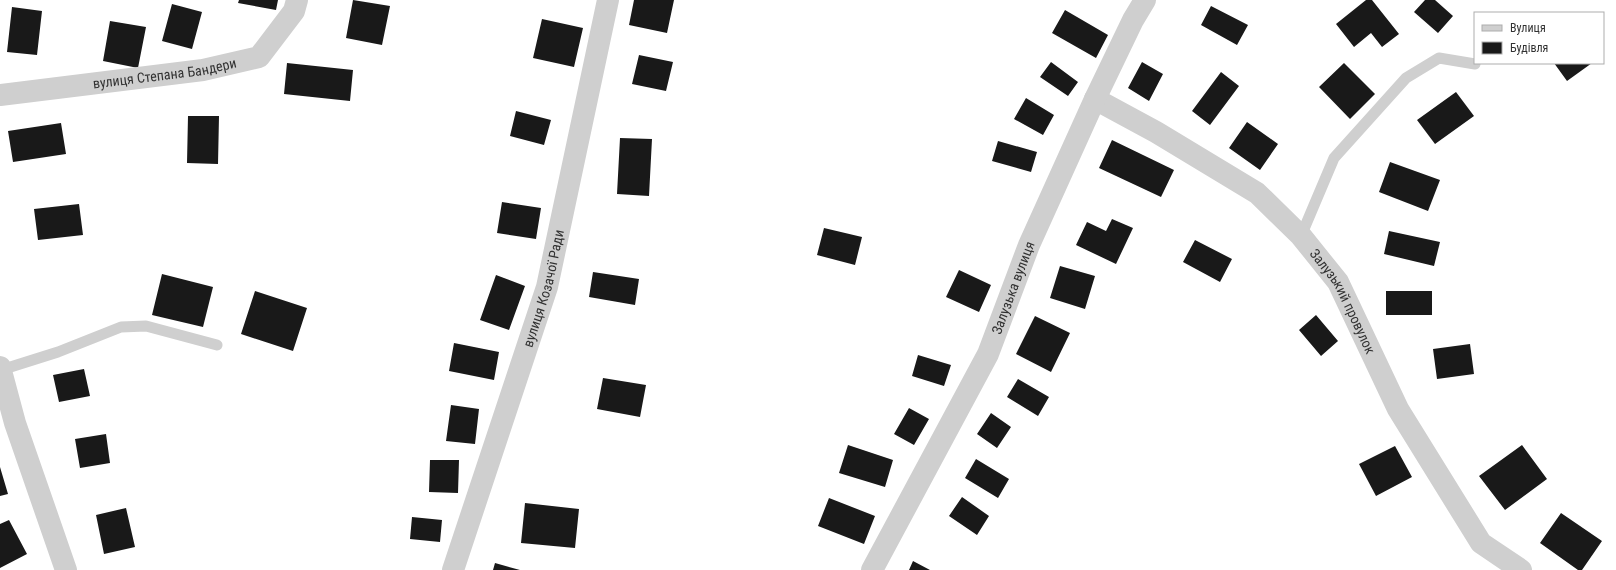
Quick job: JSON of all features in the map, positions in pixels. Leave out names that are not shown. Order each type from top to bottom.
[{"type":"street","name":"вулиця Степана Бандери","points":[[0,95],[203,70],[259,57],[294,11],[297,0]]},
{"type":"street","name":"вулиця Козачої Ради","points":[[453,570],[546,287],[608,0]]},
{"type":"street","name":"Залузька вулиця","points":[[872,570],[988,354],[1029,245],[1095,99],[1133,20],[1145,0]]},
{"type":"street","name":"Залузький провулок","points":[[1095,99],[1156,132],[1257,193],[1301,236],[1338,282],[1398,408],[1481,543],[1521,570]]},
{"type":"street","points":[[0,368],[16,423],[66,570]]},
{"type":"lane","points":[[1301,236],[1334,158],[1406,78],[1439,58],[1474,64]]},
{"type":"lane","points":[[0,368],[58,352],[121,327],[146,326],[217,346]]},
{"type":"building","points":[[239,0],[278,0],[276,10],[238,3]]},
{"type":"building","points":[[353,0],[390,6],[382,45],[346,38]]},
{"type":"building","points":[[634,0],[674,0],[667,33],[629,25]]},
{"type":"building","points":[[1366,0],[1372,0],[1399,34],[1382,47],[1371,33],[1354,47],[1336,24]]},
{"type":"building","points":[[1425,0],[1435,0],[1453,16],[1438,33],[1414,12]]},
{"type":"building","points":[[172,4],[202,12],[192,49],[162,41]]},
{"type":"building","points":[[1211,6],[1248,25],[1237,45],[1201,25]]},
{"type":"building","points":[[12,7],[42,11],[37,55],[7,52]]},
{"type":"building","points":[[1065,10],[1108,35],[1096,58],[1052,33]]},
{"type":"building","points":[[542,19],[583,28],[574,67],[533,58]]},
{"type":"building","points":[[110,21],[146,27],[138,68],[103,61]]},
{"type":"building","points":[[639,55],[673,62],[666,91],[632,84]]},
{"type":"building","points":[[1051,62],[1078,82],[1068,96],[1040,77]]},
{"type":"building","points":[[1142,62],[1163,74],[1149,101],[1128,88]]},
{"type":"building","points":[[287,63],[353,70],[350,101],[284,94]]},
{"type":"building","points":[[1344,63],[1375,94],[1350,119],[1319,87]]},
{"type":"building","points":[[1555,64],[1591,64],[1567,81]]},
{"type":"building","points":[[1221,72],[1239,86],[1210,125],[1192,111]]},
{"type":"building","points":[[1456,92],[1474,116],[1435,144],[1417,120]]},
{"type":"building","points":[[1026,98],[1054,115],[1043,135],[1014,119]]},
{"type":"building","points":[[516,111],[551,120],[544,145],[510,136]]},
{"type":"building","points":[[188,116],[219,116],[218,164],[187,163]]},
{"type":"building","points":[[1247,122],[1278,144],[1260,170],[1229,148]]},
{"type":"building","points":[[61,123],[66,154],[13,162],[8,131]]},
{"type":"building","points":[[620,138],[652,139],[649,196],[617,194]]},
{"type":"building","points":[[1112,140],[1174,170],[1161,197],[1099,168]]},
{"type":"building","points":[[998,141],[1037,152],[1031,172],[992,161]]},
{"type":"building","points":[[1390,162],[1440,180],[1428,211],[1379,192]]},
{"type":"building","points":[[502,202],[541,208],[536,239],[497,233]]},
{"type":"building","points":[[79,204],[83,235],[38,240],[34,209]]},
{"type":"building","points":[[1112,219],[1133,228],[1116,264],[1076,245],[1087,222],[1106,231]]},
{"type":"building","points":[[824,228],[862,237],[855,265],[817,255]]},
{"type":"building","points":[[1389,231],[1440,242],[1434,266],[1384,254]]},
{"type":"building","points":[[1195,240],[1232,259],[1220,282],[1183,262]]},
{"type":"building","points":[[1060,266],[1095,276],[1085,309],[1050,298]]},
{"type":"building","points":[[959,270],[991,285],[979,312],[946,297]]},
{"type":"building","points":[[593,272],[639,279],[635,305],[589,297]]},
{"type":"building","points":[[162,274],[213,287],[203,327],[152,315]]},
{"type":"building","points":[[496,275],[525,286],[509,330],[480,320]]},
{"type":"building","points":[[255,291],[307,308],[293,351],[241,334]]},
{"type":"building","points":[[1386,291],[1432,291],[1432,315],[1386,315]]},
{"type":"building","points":[[1316,315],[1338,341],[1321,356],[1299,330]]},
{"type":"building","points":[[1035,316],[1070,333],[1051,372],[1016,354]]},
{"type":"building","points":[[454,343],[499,352],[494,380],[449,371]]},
{"type":"building","points":[[1470,344],[1474,374],[1437,379],[1433,349]]},
{"type":"building","points":[[918,355],[951,365],[944,386],[912,376]]},
{"type":"building","points":[[84,369],[90,396],[59,402],[53,375]]},
{"type":"building","points":[[603,378],[646,385],[640,417],[597,409]]},
{"type":"building","points":[[1018,379],[1049,397],[1038,416],[1007,397]]},
{"type":"building","points":[[451,405],[479,409],[475,444],[446,441]]},
{"type":"building","points":[[909,408],[929,419],[914,445],[894,434]]},
{"type":"building","points":[[991,413],[1011,427],[997,448],[977,434]]},
{"type":"building","points":[[106,434],[110,463],[80,468],[75,439]]},
{"type":"building","points":[[848,445],[893,460],[885,487],[839,473]]},
{"type":"building","points":[[1522,445],[1547,479],[1505,510],[1479,476]]},
{"type":"building","points":[[1395,446],[1412,477],[1376,496],[1359,464]]},
{"type":"building","points":[[976,459],[1009,479],[998,498],[965,478]]},
{"type":"building","points":[[430,460],[459,460],[458,493],[429,492]]},
{"type":"building","points":[[0,467],[8,494],[0,496]]},
{"type":"building","points":[[962,497],[989,516],[977,535],[949,516]]},
{"type":"building","points":[[829,498],[875,516],[864,544],[818,526]]},
{"type":"building","points":[[525,503],[579,509],[575,548],[521,543]]},
{"type":"building","points":[[126,508],[135,547],[104,554],[96,515]]},
{"type":"building","points":[[1561,513],[1602,541],[1582,570],[1578,570],[1540,543]]},
{"type":"building","points":[[412,517],[442,520],[440,542],[410,539]]},
{"type":"building","points":[[9,520],[27,554],[0,568],[0,524]]},
{"type":"building","points":[[913,561],[930,570],[909,570]]},
{"type":"building","points":[[495,563],[520,570],[493,570]]}]
